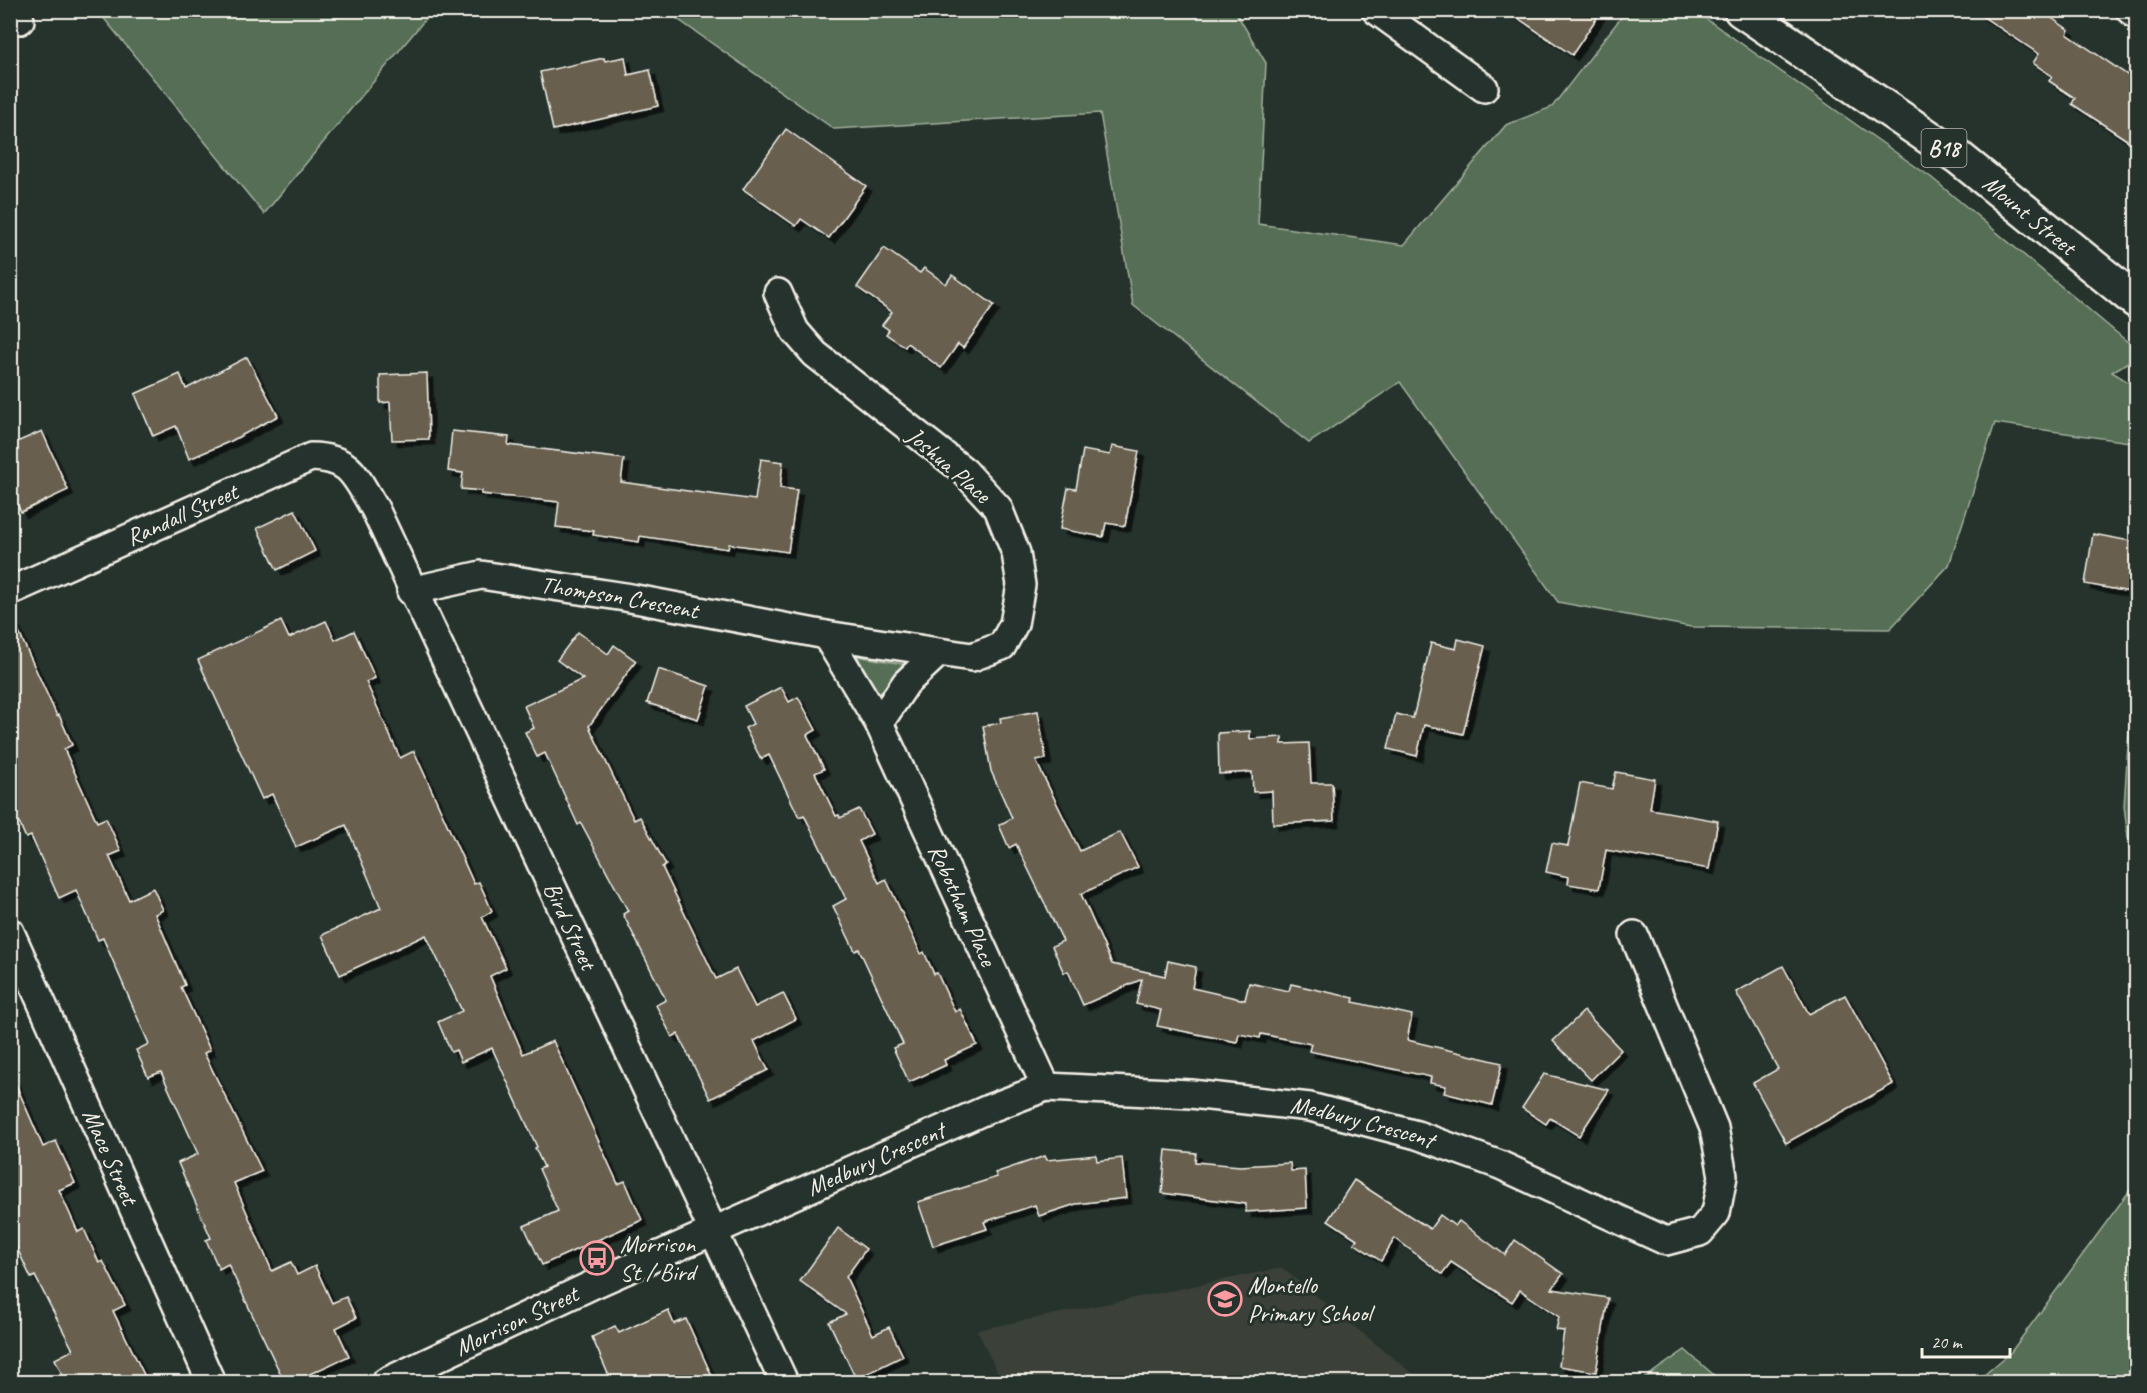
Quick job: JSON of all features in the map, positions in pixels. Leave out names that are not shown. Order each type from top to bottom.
[{"type":"highway","name":"Mount Street","points":[[1741,10],[1958,157],[2136,301]]},
{"type":"street","points":[[1376,10],[1484,88]]},
{"type":"street","points":[[2130,10],[2136,15]]},
{"type":"street","name":"Joshua Place","points":[[778,293],[795,331],[815,354],[964,471],[998,508],[1017,553],[1021,585],[1014,624],[1002,646],[972,657],[826,635]]},
{"type":"street","name":"Randall Street","points":[[10,591],[311,457],[333,458],[352,472]]},
{"type":"street","name":"Bird Street","points":[[352,472],[375,509],[411,591],[784,1383]]},
{"type":"street","name":"Thompson Crescent","points":[[411,591],[481,575],[625,597],[826,635]]},
{"type":"street","name":"Robotham Place","points":[[826,635],[879,723],[1046,1087]]},
{"type":"street","points":[[879,723],[906,683],[938,652]]},
{"type":"street","name":"Mace Street","points":[[10,932],[211,1383]]},
{"type":"street","name":"Medbury Crescent","points":[[713,1233],[988,1109],[1046,1087],[1191,1094],[1310,1107],[1417,1135],[1500,1165],[1666,1241],[1700,1232],[1716,1213],[1723,1176],[1714,1128],[1634,935]]},
{"type":"street","name":"Morrison Street","points":[[386,1383],[592,1285],[713,1233]]},
{"type":"shaded area","name":"Montello Primary School","points":[[1282,1268],[1423,1382],[1002,1382],[977,1330]]},
{"type":"green space","points":[[106,10],[432,11],[264,214],[102,16]]},
{"type":"green space","points":[[666,11],[1235,11],[1266,63],[1258,224],[1404,245],[1506,125],[1552,107],[1626,11],[1695,11],[1932,178],[2136,349],[2136,357],[2112,372],[2136,387],[2136,443],[1995,423],[1949,565],[1890,629],[1691,627],[1558,602],[1400,382],[1309,443],[1133,305],[1100,113],[834,129]]},
{"type":"green space","points":[[857,656],[903,664],[880,698]]},
{"type":"green space","points":[[2132,685],[2136,689],[2136,901],[2124,806]]},
{"type":"green space","points":[[2136,1182],[2136,1382],[1976,1382],[2011,1352]]},
{"type":"green space","points":[[1685,1350],[1722,1382],[1639,1382]]},
{"type":"building","points":[[1506,10],[1602,10],[1572,55]]},
{"type":"building","points":[[1973,10],[2040,10],[2069,30],[2067,34],[2136,81],[2136,146],[2072,104],[2075,98],[2049,81],[2052,76],[2033,63],[2039,54]]},
{"type":"building","points":[[625,57],[628,75],[650,70],[658,106],[553,130],[540,72],[604,58],[605,61]]},
{"type":"building","points":[[786,129],[866,186],[829,238],[801,219],[796,226],[743,189]]},
{"type":"building","points":[[884,248],[920,273],[924,268],[946,284],[952,275],[994,305],[963,348],[958,344],[941,368],[907,343],[905,347],[886,334],[889,330],[882,325],[892,312],[857,287]]},
{"type":"building","points":[[247,357],[278,416],[231,441],[189,459],[176,426],[153,436],[135,394],[180,374],[186,389]]},
{"type":"building","points":[[427,373],[429,439],[392,440],[390,402],[380,403],[380,375]]},
{"type":"building","points":[[42,431],[68,490],[21,512],[10,489],[10,445]]},
{"type":"building","points":[[452,431],[509,437],[508,445],[624,459],[621,482],[755,500],[761,459],[783,462],[780,488],[797,490],[788,552],[729,544],[728,549],[640,536],[639,542],[593,535],[594,531],[556,527],[559,502],[481,494],[482,491],[461,489],[463,473],[448,471]]},
{"type":"building","points":[[1112,446],[1139,451],[1125,526],[1106,523],[1103,537],[1060,529],[1068,488],[1076,489],[1083,450],[1110,455]]},
{"type":"building","points":[[295,510],[315,551],[277,570],[257,528]]},
{"type":"building","points":[[2093,534],[2136,542],[2136,593],[2085,584]]},
{"type":"building","points":[[10,613],[72,745],[64,749],[97,822],[106,818],[121,851],[109,856],[129,900],[153,888],[163,910],[155,914],[185,985],[181,987],[210,1050],[204,1053],[262,1171],[234,1183],[272,1271],[291,1262],[297,1275],[315,1266],[332,1303],[346,1297],[356,1318],[336,1328],[349,1356],[290,1383],[285,1383],[228,1264],[219,1269],[206,1240],[211,1238],[178,1163],[198,1154],[161,1072],[148,1077],[136,1050],[149,1044],[103,938],[98,940],[76,890],[59,898],[31,836],[26,838],[10,803]]},
{"type":"building","points":[[281,621],[289,638],[326,621],[335,640],[354,631],[375,678],[366,682],[400,758],[414,751],[474,884],[479,882],[492,911],[482,917],[506,968],[490,976],[523,1054],[553,1041],[618,1184],[625,1181],[642,1220],[542,1265],[524,1226],[558,1211],[539,1169],[544,1167],[535,1148],[537,1147],[492,1048],[461,1062],[456,1050],[451,1052],[438,1022],[462,1011],[426,935],[340,975],[322,935],[381,908],[346,825],[296,847],[272,794],[262,799],[198,660]]},
{"type":"building","points":[[578,632],[608,654],[614,645],[636,661],[589,726],[634,820],[640,817],[666,865],[662,867],[716,979],[736,969],[755,1007],[783,993],[796,1019],[754,1041],[768,1070],[710,1099],[678,1034],[672,1037],[656,1005],[666,1000],[623,914],[628,911],[581,823],[578,825],[545,753],[537,757],[525,732],[534,728],[524,706],[583,679],[557,660]]},
{"type":"building","points":[[1458,639],[1485,646],[1463,734],[1424,725],[1417,756],[1388,749],[1396,714],[1413,718],[1431,643],[1456,649]]},
{"type":"building","points":[[658,669],[709,686],[698,719],[647,703]]},
{"type":"building","points":[[781,687],[789,702],[798,697],[816,730],[807,735],[824,769],[815,773],[836,816],[839,815],[840,818],[859,809],[872,834],[859,841],[879,883],[886,879],[921,954],[924,952],[934,974],[937,973],[955,1012],[960,1009],[977,1045],[944,1060],[946,1065],[909,1082],[893,1048],[903,1044],[859,949],[855,951],[833,906],[846,899],[804,815],[799,817],[769,755],[761,759],[745,728],[753,724],[744,706]]},
{"type":"building","points":[[1038,711],[1046,759],[1036,761],[1080,851],[1120,832],[1138,867],[1081,894],[1112,964],[1165,976],[1168,961],[1196,967],[1192,988],[1245,1000],[1249,983],[1289,991],[1291,984],[1354,998],[1353,1002],[1412,1015],[1407,1040],[1502,1063],[1492,1105],[1444,1093],[1446,1086],[1430,1083],[1431,1077],[1309,1051],[1311,1044],[1261,1034],[1260,1038],[1239,1034],[1237,1042],[1157,1026],[1161,1010],[1136,1004],[1142,979],[1083,1005],[1068,971],[1064,973],[1052,946],[1063,941],[1016,844],[1009,848],[999,825],[1012,818],[991,771],[983,726],[1001,723],[1000,718]]},
{"type":"building","points":[[1250,731],[1250,739],[1282,737],[1282,744],[1309,743],[1311,783],[1332,783],[1334,821],[1273,824],[1272,791],[1253,792],[1252,772],[1219,774],[1218,733]]},
{"type":"building","points":[[1616,772],[1655,779],[1650,809],[1718,821],[1709,869],[1606,850],[1599,889],[1568,884],[1569,877],[1546,872],[1552,843],[1568,846],[1580,783],[1612,789]]},
{"type":"building","points":[[1783,966],[1809,1014],[1845,995],[1893,1084],[1786,1143],[1753,1083],[1778,1069],[1736,992]]},
{"type":"building","points":[[1584,1011],[1621,1050],[1591,1080],[1553,1041]]},
{"type":"building","points":[[10,1071],[43,1147],[56,1141],[75,1183],[59,1190],[78,1232],[84,1229],[99,1263],[103,1261],[125,1305],[113,1311],[148,1383],[66,1383],[55,1359],[73,1350],[35,1276],[31,1278],[10,1233]]},
{"type":"building","points":[[1544,1074],[1609,1090],[1579,1136],[1550,1118],[1546,1124],[1522,1108]]},
{"type":"building","points":[[1166,1150],[1196,1153],[1195,1162],[1240,1166],[1290,1163],[1291,1171],[1305,1170],[1307,1208],[1246,1212],[1246,1204],[1162,1193]]},
{"type":"building","points":[[1096,1155],[1097,1161],[1122,1158],[1126,1198],[1076,1204],[1039,1216],[1035,1205],[984,1222],[987,1229],[933,1246],[918,1202],[997,1177],[995,1173],[1045,1156],[1047,1160]]},
{"type":"building","points":[[1354,1180],[1430,1229],[1440,1215],[1455,1226],[1459,1221],[1505,1255],[1515,1240],[1563,1274],[1552,1289],[1608,1298],[1596,1372],[1559,1366],[1564,1331],[1556,1330],[1559,1317],[1520,1290],[1512,1302],[1451,1262],[1442,1274],[1395,1238],[1381,1261],[1354,1243],[1357,1239],[1328,1220]]},
{"type":"building","points":[[838,1228],[866,1249],[846,1277],[873,1335],[889,1327],[903,1356],[856,1379],[829,1322],[846,1314],[800,1281]]},
{"type":"building","points":[[668,1310],[674,1324],[686,1319],[715,1383],[612,1383],[592,1337],[615,1326],[619,1333]]},
{"type":"place","name":"Morrison St / Bird","points":[[597,1258]]},
{"type":"place","name":"Montello Primary School","points":[[1225,1299]]}]
